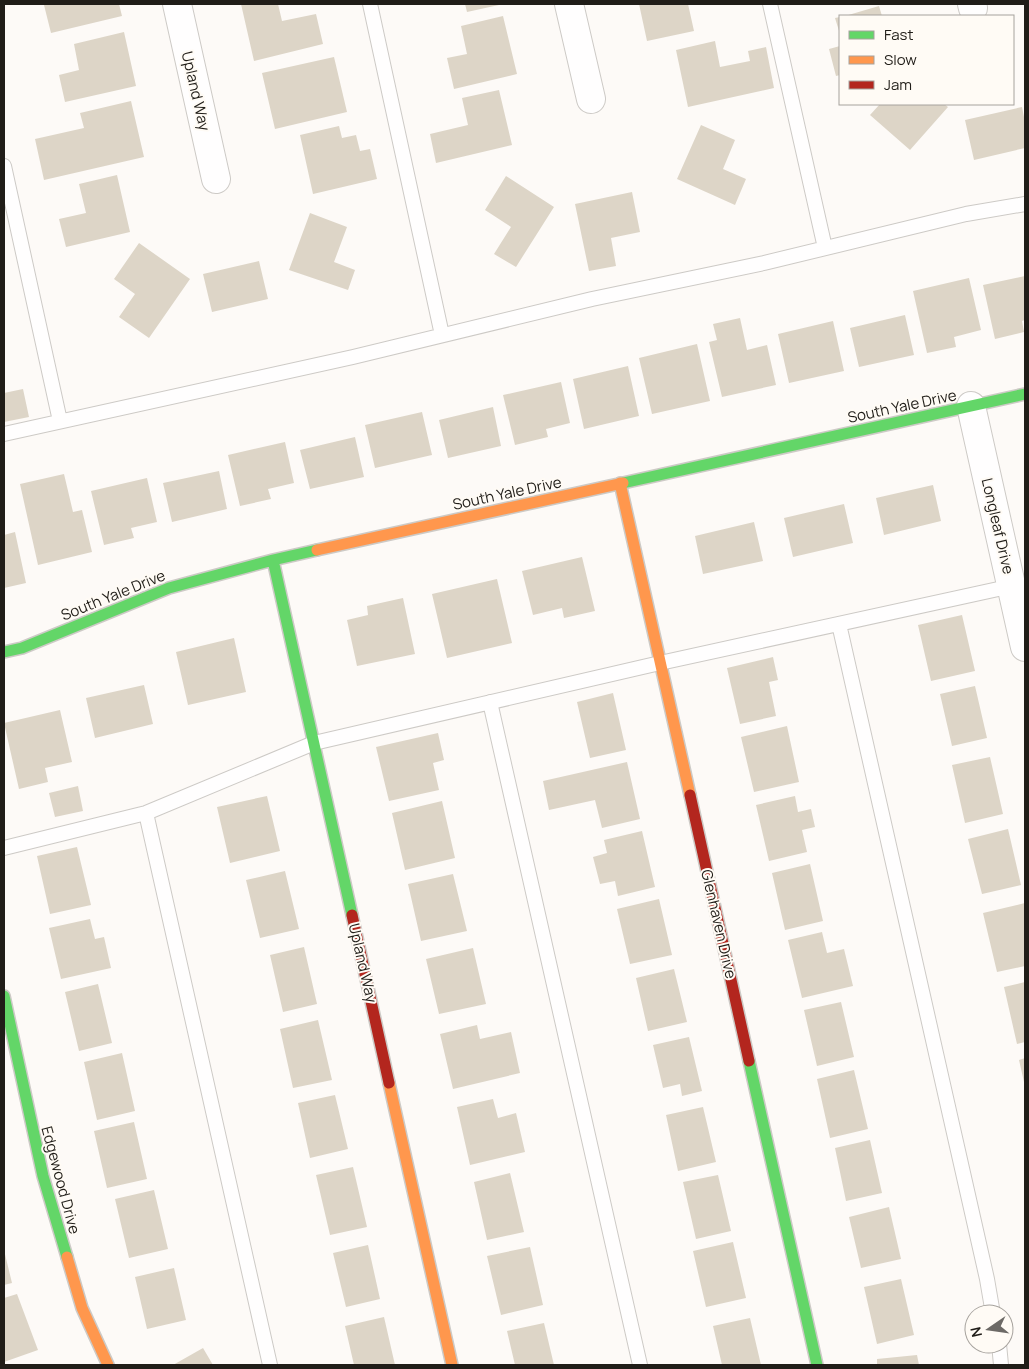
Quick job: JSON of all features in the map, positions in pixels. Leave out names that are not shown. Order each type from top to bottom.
[{"type":"street","name":"Upland Way","points":[[177,4],[216,179]]},
{"type":"street","points":[[569,4],[591,99]]},
{"type":"street","name":"South Yale Drive","points":[[4,652],[22,648],[169,588],[273,560],[1025,394]]},
{"type":"street","name":"Longleaf Drive","points":[[972,406],[1025,646]]},
{"type":"street","name":"Glenhaven Drive","points":[[620,483],[817,1365]]},
{"type":"street","name":"Upland Way","points":[[273,560],[452,1365]]},
{"type":"street","name":"Edgewood Drive","points":[[4,996],[43,1176],[82,1308],[108,1365]]},
{"type":"lane","points":[[370,4],[442,335]]},
{"type":"lane","points":[[770,4],[825,248]]},
{"type":"lane","points":[[4,166],[60,421]]},
{"type":"lane","points":[[4,434],[353,357],[592,300],[764,263],[966,214],[1025,204]]},
{"type":"lane","points":[[4,848],[146,813],[314,743],[660,662],[1012,586]]},
{"type":"lane","points":[[839,624],[991,1304]]},
{"type":"lane","points":[[490,702],[640,1365]]},
{"type":"lane","points":[[146,813],[270,1365]]},
{"type":"building","points":[[119,4],[122,16],[51,33],[44,5]]},
{"type":"building","points":[[241,4],[278,4],[282,21],[316,14],[323,44],[254,61]]},
{"type":"building","points":[[465,4],[499,4],[499,5],[467,12]]},
{"type":"building","points":[[639,4],[688,4],[694,31],[647,41]]},
{"type":"building","points":[[879,6],[882,15],[848,15]]},
{"type":"building","points":[[503,16],[517,74],[454,89],[447,58],[467,54],[461,26]]},
{"type":"building","points":[[839,17],[839,31],[835,18]]},
{"type":"building","points":[[124,32],[136,86],[65,102],[59,75],[79,70],[74,44]]},
{"type":"building","points":[[715,41],[720,67],[750,61],[748,51],[766,47],[774,88],[688,107],[676,50]]},
{"type":"building","points":[[839,46],[839,75],[836,76],[829,49]]},
{"type":"building","points":[[334,57],[347,112],[275,129],[262,73]]},
{"type":"building","points":[[499,90],[512,145],[436,163],[430,134],[468,125],[462,98]]},
{"type":"building","points":[[131,101],[144,157],[44,180],[35,139],[84,128],[80,113]]},
{"type":"building","points":[[879,105],[945,105],[948,107],[910,150],[870,115]]},
{"type":"building","points":[[1022,107],[1025,122],[1025,148],[974,160],[965,120]]},
{"type":"building","points":[[701,125],[735,140],[723,169],[746,179],[735,205],[677,179]]},
{"type":"building","points":[[339,126],[342,138],[356,135],[360,151],[370,149],[377,179],[313,194],[300,135]]},
{"type":"building","points":[[117,175],[130,232],[66,247],[59,219],[86,213],[79,184]]},
{"type":"building","points":[[506,176],[554,207],[516,267],[494,254],[511,227],[485,210]]},
{"type":"building","points":[[632,192],[640,232],[611,238],[616,266],[589,271],[575,204]]},
{"type":"building","points":[[310,213],[347,227],[334,262],[355,270],[348,290],[289,270]]},
{"type":"building","points":[[139,243],[190,279],[149,338],[119,317],[135,294],[114,279]]},
{"type":"building","points":[[259,261],[268,299],[212,312],[203,274]]},
{"type":"building","points":[[1025,276],[1025,320],[1022,321],[1024,332],[995,339],[983,285]]},
{"type":"building","points":[[969,278],[981,330],[954,337],[956,347],[927,353],[913,291]]},
{"type":"building","points":[[905,315],[914,355],[859,367],[850,328]]},
{"type":"building","points":[[740,318],[747,350],[767,345],[776,385],[722,397],[709,342],[717,340],[713,324]]},
{"type":"building","points":[[833,321],[844,371],[789,383],[778,334]]},
{"type":"building","points":[[697,344],[710,401],[652,414],[639,358]]},
{"type":"building","points":[[628,366],[639,416],[584,429],[573,379]]},
{"type":"building","points":[[561,382],[570,423],[546,429],[548,437],[515,445],[503,395]]},
{"type":"building","points":[[23,389],[29,417],[4,422],[4,393]]},
{"type":"building","points":[[493,407],[501,446],[448,458],[439,420]]},
{"type":"building","points":[[422,412],[432,455],[375,468],[365,425]]},
{"type":"building","points":[[355,437],[364,477],[310,489],[300,450]]},
{"type":"building","points":[[285,442],[294,483],[268,489],[271,499],[240,506],[228,455]]},
{"type":"building","points":[[219,471],[227,509],[172,522],[163,483]]},
{"type":"building","points":[[64,474],[73,512],[82,510],[92,552],[38,565],[20,484]]},
{"type":"building","points":[[147,478],[157,522],[131,528],[134,538],[104,545],[91,491]]},
{"type":"building","points":[[933,485],[941,521],[884,535],[876,498]]},
{"type":"building","points":[[844,504],[853,543],[793,557],[784,518]]},
{"type":"building","points":[[754,522],[763,561],[703,574],[695,536]]},
{"type":"building","points":[[15,532],[26,583],[4,588],[4,535]]},
{"type":"building","points":[[582,557],[595,611],[564,618],[562,608],[533,615],[522,571]]},
{"type":"building","points":[[497,579],[512,643],[447,658],[432,594]]},
{"type":"building","points":[[403,598],[415,654],[357,666],[347,620],[368,615],[367,606]]},
{"type":"building","points":[[962,615],[975,671],[931,681],[918,625]]},
{"type":"building","points":[[234,638],[246,692],[188,705],[176,652]]},
{"type":"building","points":[[773,657],[778,680],[769,682],[776,716],[740,724],[727,668]]},
{"type":"building","points":[[144,685],[153,724],[95,738],[86,698]]},
{"type":"building","points":[[975,686],[987,738],[952,746],[940,694]]},
{"type":"building","points":[[613,693],[626,750],[590,758],[577,702]]},
{"type":"building","points":[[60,710],[72,762],[45,768],[48,782],[19,789],[4,723]]},
{"type":"building","points":[[787,726],[799,782],[754,792],[741,737]]},
{"type":"building","points":[[438,733],[444,760],[433,763],[439,790],[389,801],[376,747]]},
{"type":"building","points":[[990,757],[1003,814],[965,823],[952,765]]},
{"type":"building","points":[[627,762],[640,819],[602,828],[595,800],[549,810],[543,781]]},
{"type":"building","points":[[78,786],[83,811],[55,817],[49,793]]},
{"type":"building","points":[[267,796],[280,851],[230,863],[217,807]]},
{"type":"building","points":[[795,796],[798,812],[811,809],[815,827],[802,830],[807,852],[769,861],[756,805]]},
{"type":"building","points":[[442,801],[455,858],[405,870],[392,813]]},
{"type":"building","points":[[1008,829],[1021,885],[982,894],[968,839]]},
{"type":"building","points":[[642,831],[655,887],[618,896],[615,881],[600,884],[593,857],[607,853],[604,840]]},
{"type":"building","points":[[77,847],[91,905],[50,914],[37,856]]},
{"type":"building","points":[[810,864],[823,921],[785,930],[772,873]]},
{"type":"building","points":[[285,871],[299,929],[260,938],[246,880]]},
{"type":"building","points":[[453,874],[467,931],[421,941],[408,884]]},
{"type":"building","points":[[659,899],[672,955],[630,964],[617,909]]},
{"type":"building","points":[[1025,903],[1025,966],[997,972],[983,913]]},
{"type":"building","points":[[90,919],[95,939],[104,937],[111,968],[61,979],[49,928]]},
{"type":"building","points":[[822,932],[827,953],[844,949],[853,986],[802,998],[788,940]]},
{"type":"building","points":[[304,947],[317,1004],[283,1012],[270,955]]},
{"type":"building","points":[[473,948],[486,1004],[439,1014],[426,959]]},
{"type":"building","points":[[674,969],[687,1022],[648,1031],[636,978]]},
{"type":"building","points":[[1025,982],[1025,1042],[1017,1044],[1004,987]]},
{"type":"building","points":[[98,984],[112,1043],[79,1051],[65,992]]},
{"type":"building","points":[[841,1002],[854,1057],[817,1066],[804,1010]]},
{"type":"building","points":[[318,1020],[332,1080],[293,1088],[280,1029]]},
{"type":"building","points":[[477,1025],[480,1039],[511,1032],[520,1073],[453,1089],[440,1034]]},
{"type":"building","points":[[689,1037],[702,1091],[682,1096],[680,1084],[663,1088],[653,1045]]},
{"type":"building","points":[[122,1053],[135,1111],[97,1120],[84,1062]]},
{"type":"building","points":[[1025,1058],[1025,1082],[1024,1082],[1019,1060]]},
{"type":"building","points":[[854,1070],[868,1129],[830,1138],[817,1079]]},
{"type":"building","points":[[335,1095],[348,1149],[310,1158],[298,1103]]},
{"type":"building","points":[[493,1099],[498,1118],[516,1113],[525,1152],[470,1165],[457,1107]]},
{"type":"building","points":[[703,1107],[716,1162],[678,1171],[666,1115]]},
{"type":"building","points":[[134,1122],[147,1179],[107,1188],[94,1131]]},
{"type":"building","points":[[870,1140],[882,1193],[846,1201],[835,1148]]},
{"type":"building","points":[[353,1167],[367,1227],[330,1235],[316,1175]]},
{"type":"building","points":[[510,1173],[524,1232],[487,1240],[474,1182]]},
{"type":"building","points":[[718,1175],[731,1231],[696,1239],[683,1182]]},
{"type":"building","points":[[154,1190],[168,1249],[129,1258],[115,1199]]},
{"type":"building","points":[[889,1207],[901,1259],[861,1268],[849,1217]]},
{"type":"building","points":[[733,1242],[746,1298],[706,1307],[693,1251]]},
{"type":"building","points":[[368,1245],[380,1299],[346,1307],[333,1253]]},
{"type":"building","points":[[530,1247],[543,1305],[501,1315],[487,1256]]},
{"type":"building","points":[[4,1250],[12,1283],[4,1285]]},
{"type":"building","points":[[174,1268],[186,1320],[147,1329],[135,1277]]},
{"type":"building","points":[[901,1279],[914,1335],[877,1344],[864,1287]]},
{"type":"building","points":[[17,1294],[38,1350],[4,1362],[4,1298]]},
{"type":"building","points":[[384,1317],[395,1365],[354,1365],[345,1326]]},
{"type":"building","points":[[750,1318],[761,1365],[722,1365],[713,1326]]},
{"type":"building","points":[[544,1323],[554,1365],[515,1365],[507,1331]]},
{"type":"building","points":[[203,1348],[213,1365],[173,1365]]},
{"type":"building","points":[[917,1355],[919,1365],[877,1365],[877,1359]]},
{"type":"traffic: fast","points":[[623,483],[1025,394]]},
{"type":"traffic: fast","points":[[4,652],[22,648],[169,588],[317,550]]},
{"type":"traffic: fast","points":[[273,560],[352,915]]},
{"type":"traffic: fast","points":[[4,996],[43,1176],[67,1257]]},
{"type":"traffic: fast","points":[[749,1061],[817,1365]]},
{"type":"traffic: slow","points":[[620,483],[690,795]]},
{"type":"traffic: slow","points":[[317,550],[623,483]]},
{"type":"traffic: slow","points":[[389,1083],[452,1365]]},
{"type":"traffic: slow","points":[[67,1257],[82,1308],[108,1365]]},
{"type":"traffic: jam","points":[[690,795],[749,1061]]},
{"type":"traffic: jam","points":[[352,915],[389,1083]]}]
